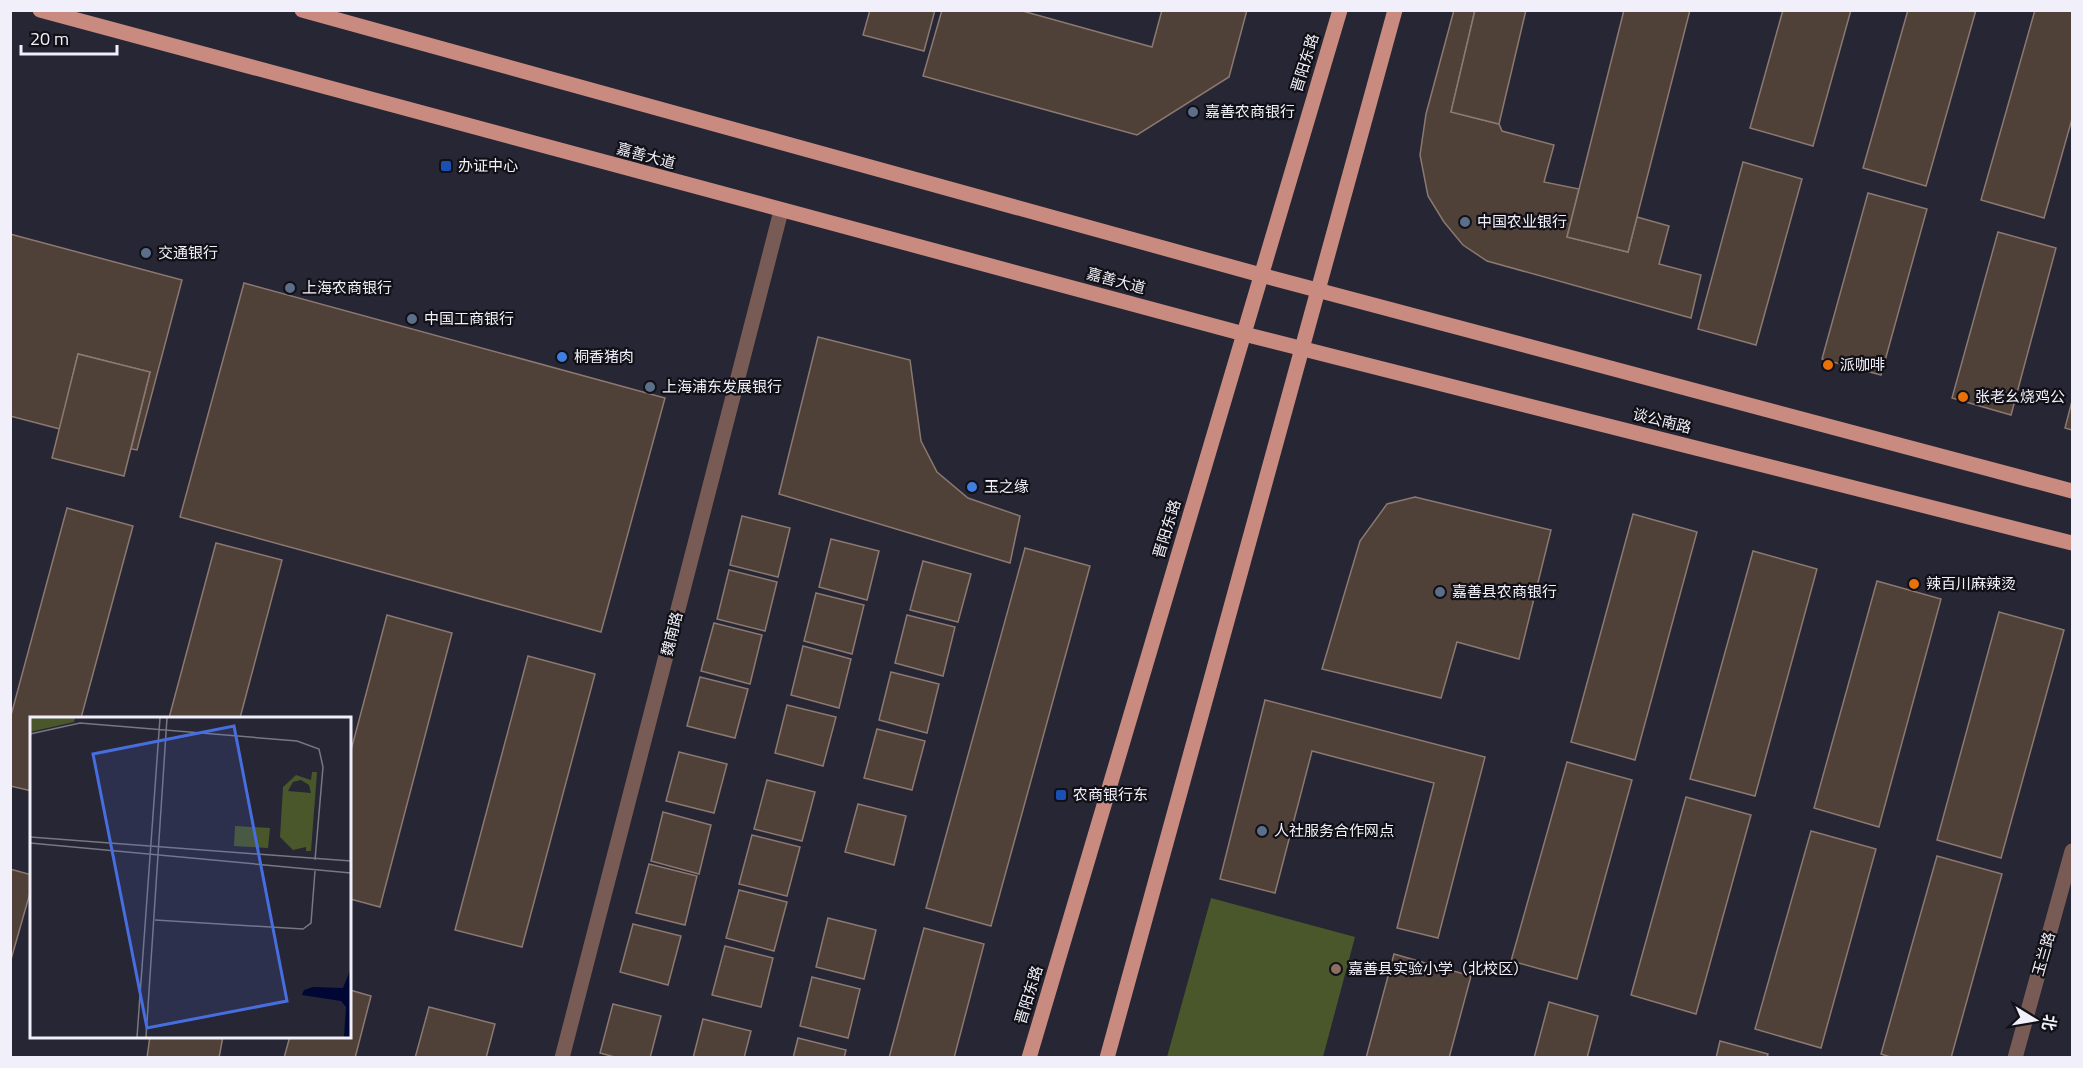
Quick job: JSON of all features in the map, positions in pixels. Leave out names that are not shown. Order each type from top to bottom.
[{"type":"main road","name":"嘉善大道","points":[[40,10],[1244,334]]},
{"type":"main road","points":[[302,10],[1261,275],[2073,491]]},
{"type":"main road","name":"晋阳东路","points":[[1029,1058],[1340,10]]},
{"type":"main road","points":[[1107,1058],[1395,10]]},
{"type":"main road","name":"谈公南路","points":[[1244,334],[2073,543]]},
{"type":"street","name":"魏南路","points":[[562,1058],[781,211]]},
{"type":"street","name":"玉兰路","points":[[2015,1058],[2073,851]]},
{"type":"green space","points":[[1211,898],[1355,937],[1323,1057],[1167,1057]]},
{"type":"building","points":[[870,10],[935,10],[924,51],[863,35]]},
{"type":"building","points":[[942,10],[1019,10],[1152,47],[1162,10],[1247,10],[1229,77],[1137,135],[923,76]]},
{"type":"building","points":[[1454,10],[1475,10],[1451,112],[1499,124],[1502,131],[1554,145],[1544,182],[1579,189],[1567,237],[1628,252],[1637,217],[1669,226],[1659,264],[1701,275],[1691,318],[1487,261],[1463,245],[1444,222],[1428,196],[1420,155],[1426,114]]},
{"type":"building","points":[[1475,10],[1526,10],[1499,124],[1451,112]]},
{"type":"building","points":[[1624,10],[1690,10],[1628,252],[1567,237]]},
{"type":"building","points":[[1783,10],[1851,10],[1813,146],[1750,128]]},
{"type":"building","points":[[1908,10],[1976,10],[1926,186],[1863,168]]},
{"type":"building","points":[[2035,10],[2072,10],[2072,119],[2044,218],[1981,200]]},
{"type":"building","points":[[1743,162],[1802,179],[1756,345],[1698,329]]},
{"type":"building","points":[[1868,193],[1927,209],[1881,375],[1822,359]]},
{"type":"building","points":[[1998,232],[2056,248],[2011,415],[1952,398]]},
{"type":"building","points":[[10,234],[182,280],[137,450],[131,449],[150,372],[78,354],[60,429],[10,416]]},
{"type":"building","points":[[244,283],[665,398],[601,632],[180,517]]},
{"type":"building","points":[[818,337],[910,360],[921,441],[937,472],[968,498],[1020,516],[1010,563],[779,494]]},
{"type":"building","points":[[78,354],[150,372],[124,476],[52,458]]},
{"type":"building","points":[[2072,401],[2072,430],[2065,428]]},
{"type":"building","name":"嘉善县农商银行","points":[[1415,497],[1551,530],[1519,659],[1457,642],[1441,698],[1322,669],[1360,541],[1387,504]]},
{"type":"building","points":[[67,508],[133,526],[81,717],[30,717],[30,791],[10,786],[10,719]]},
{"type":"building","points":[[1633,514],[1697,532],[1635,760],[1571,742]]},
{"type":"building","points":[[742,516],[790,528],[778,577],[730,565]]},
{"type":"building","points":[[831,539],[879,551],[867,600],[819,587]]},
{"type":"building","points":[[216,543],[282,560],[240,717],[169,717]]},
{"type":"building","points":[[1025,548],[1090,566],[991,926],[926,908]]},
{"type":"building","points":[[1753,551],[1817,569],[1755,796],[1690,779]]},
{"type":"building","points":[[923,561],[971,574],[958,622],[910,610]]},
{"type":"building","points":[[729,570],[777,582],[765,631],[717,619]]},
{"type":"building","points":[[1877,581],[1941,599],[1879,827],[1814,808]]},
{"type":"building","points":[[816,593],[864,605],[852,654],[804,641]]},
{"type":"building","points":[[1999,612],[2064,630],[2001,858],[1937,840]]},
{"type":"building","points":[[387,615],[452,633],[380,907],[351,899],[351,750]]},
{"type":"building","points":[[907,615],[955,627],[943,676],[895,663]]},
{"type":"building","points":[[714,623],[762,635],[750,684],[701,671]]},
{"type":"building","points":[[803,646],[851,659],[839,708],[791,695]]},
{"type":"building","points":[[528,656],[595,674],[522,947],[455,930]]},
{"type":"building","points":[[891,672],[939,684],[927,733],[879,720]]},
{"type":"building","points":[[700,677],[748,689],[735,738],[687,726]]},
{"type":"building","name":"人社服务合作网点","points":[[1265,700],[1485,757],[1438,938],[1397,928],[1434,783],[1312,751],[1275,893],[1220,879]]},
{"type":"building","points":[[787,705],[836,717],[823,766],[775,753]]},
{"type":"building","points":[[877,729],[925,741],[912,790],[864,778]]},
{"type":"building","points":[[679,752],[727,764],[714,813],[666,801]]},
{"type":"building","points":[[1567,762],[1632,780],[1577,979],[1511,961]]},
{"type":"building","points":[[767,780],[815,792],[802,841],[754,829]]},
{"type":"building","points":[[1686,797],[1751,815],[1696,1014],[1631,995]]},
{"type":"building","points":[[858,804],[906,816],[894,865],[845,852]]},
{"type":"building","points":[[663,812],[711,825],[699,874],[651,861]]},
{"type":"building","points":[[1811,831],[1876,849],[1821,1048],[1755,1029]]},
{"type":"building","points":[[752,835],[800,847],[787,896],[739,884]]},
{"type":"building","points":[[1937,856],[2002,874],[1951,1058],[1893,1058],[1881,1054]]},
{"type":"building","points":[[649,864],[697,876],[685,925],[636,913]]},
{"type":"building","points":[[10,869],[30,874],[30,893],[10,963]]},
{"type":"building","points":[[739,890],[787,902],[774,951],[726,938]]},
{"type":"building","points":[[828,918],[876,930],[864,979],[816,967]]},
{"type":"building","points":[[633,924],[681,936],[668,985],[620,972]]},
{"type":"building","points":[[924,928],[984,944],[954,1058],[889,1058]]},
{"type":"building","points":[[725,946],[773,958],[761,1007],[712,995]]},
{"type":"building","points":[[1394,954],[1471,976],[1449,1058],[1366,1058]]},
{"type":"building","points":[[812,977],[860,989],[848,1038],[800,1026]]},
{"type":"building","points":[[351,990],[371,996],[355,1058],[284,1058],[289,1038],[351,1038]]},
{"type":"building","points":[[1549,1002],[1598,1016],[1587,1058],[1534,1058]]},
{"type":"building","points":[[613,1004],[661,1016],[650,1058],[618,1058],[600,1053]]},
{"type":"building","points":[[429,1007],[495,1024],[486,1058],[415,1058]]},
{"type":"building","points":[[703,1019],[751,1031],[744,1058],[693,1058]]},
{"type":"building","points":[[150,1038],[223,1038],[219,1058],[147,1058]]},
{"type":"building","points":[[798,1038],[846,1050],[844,1058],[793,1058]]},
{"type":"building","points":[[1720,1041],[1768,1054],[1767,1058],[1716,1058]]},
{"type":"place","name":"嘉善农商银行","points":[[1193,112]]},
{"type":"place","name":"办证中心","points":[[446,166]]},
{"type":"place","name":"中国农业银行","points":[[1465,222]]},
{"type":"place","name":"交通银行","points":[[146,253]]},
{"type":"place","name":"上海农商银行","points":[[290,288]]},
{"type":"place","name":"中国工商银行","points":[[412,319]]},
{"type":"place","name":"桐香猪肉","points":[[562,357]]},
{"type":"place","name":"派咖啡","points":[[1828,365]]},
{"type":"place","name":"上海浦东发展银行","points":[[650,387]]},
{"type":"place","name":"张老幺烧鸡公","points":[[1963,397]]},
{"type":"place","name":"玉之缘","points":[[972,487]]},
{"type":"place","name":"辣百川麻辣烫","points":[[1914,584]]},
{"type":"place","name":"嘉善县农商银行","points":[[1440,592]]},
{"type":"place","name":"农商银行东","points":[[1061,795]]},
{"type":"place","name":"人社服务合作网点","points":[[1262,831]]},
{"type":"place","name":"嘉善县实验小学（北校区）","points":[[1336,969]]}]
